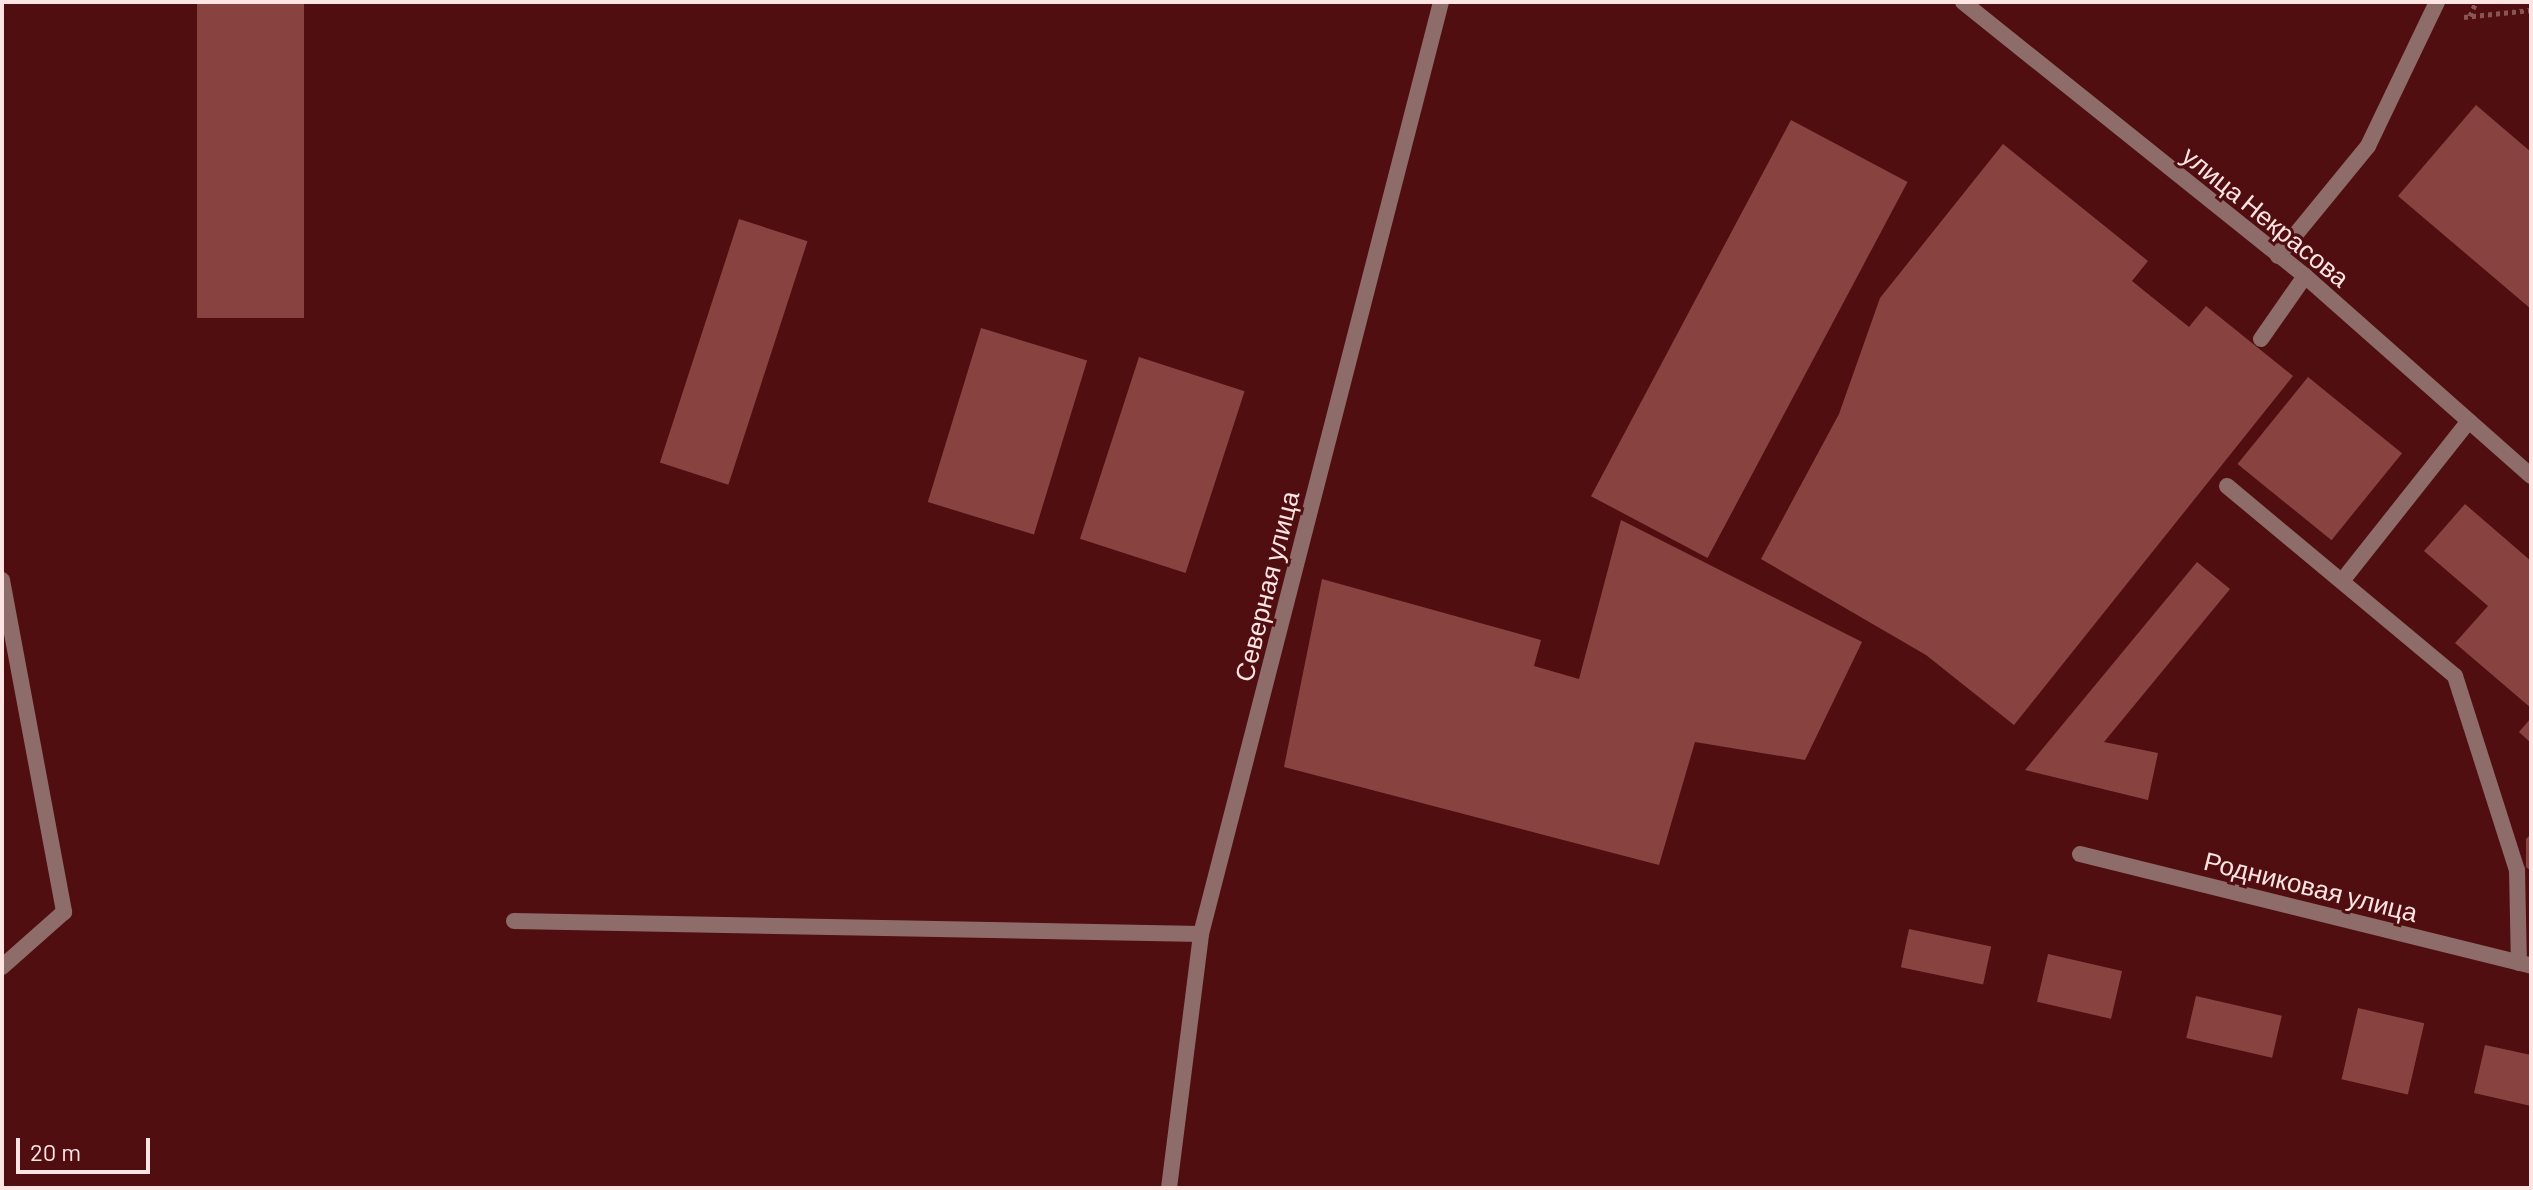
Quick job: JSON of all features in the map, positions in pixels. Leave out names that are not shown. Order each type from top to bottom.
[{"type":"street","name":"Северная улица","points":[[1169,1188],[1201,934],[1441,2]]},
{"type":"street","name":"улица Некрасова","points":[[1963,2],[2305,276],[2531,476]]},
{"type":"street","points":[[2278,256],[2321,209],[2368,146],[2437,2]]},
{"type":"street","points":[[2261,339],[2305,276]]},
{"type":"street","points":[[2342,581],[2469,421]]},
{"type":"street","points":[[2227,486],[2455,676],[2517,870],[2525,964]]},
{"type":"street","points":[[2,580],[64,912],[2,967]]},
{"type":"street","name":"Родниковая улица","points":[[2080,854],[2525,964]]},
{"type":"street","points":[[514,921],[1201,934]]},
{"type":"path","points":[[2469,17],[2476,2]]},
{"type":"path","points":[[2428,22],[2531,10]]},
{"type":"building","points":[[197,2],[304,2],[304,318],[197,318]]},
{"type":"building","points":[[2476,105],[2531,152],[2531,309],[2398,196]]},
{"type":"building","points":[[1791,120],[1908,182],[1708,558],[1591,496]]},
{"type":"building","points":[[2003,144],[2148,261],[2132,281],[2189,327],[2206,306],[2293,376],[2014,725],[1926,655],[1761,559],[1839,414],[1880,298]]},
{"type":"building","points":[[739,219],[807,241],[728,485],[660,462]]},
{"type":"building","points":[[981,328],[1087,360],[1034,535],[928,502]]},
{"type":"building","points":[[1139,357],[1245,391],[1186,573],[1080,539]]},
{"type":"building","points":[[2308,377],[2402,453],[2332,540],[2238,464]]},
{"type":"building","points":[[2465,504],[2531,561],[2531,708],[2455,643],[2488,606],[2424,551]]},
{"type":"building","points":[[1621,520],[1862,642],[1805,760],[1695,742],[1659,865],[1284,767],[1322,579],[1541,640],[1534,666],[1579,679]]},
{"type":"building","points":[[2197,562],[2230,589],[2104,742],[2158,753],[2148,800],[2025,770]]},
{"type":"building","points":[[2531,718],[2531,743],[2519,732]]},
{"type":"building","points":[[2531,834],[2531,871],[2526,867],[2526,839]]},
{"type":"building","points":[[1909,929],[1991,946],[1983,985],[1901,967]]},
{"type":"building","points":[[2048,954],[2122,971],[2111,1019],[2037,1002]]},
{"type":"building","points":[[2196,996],[2282,1016],[2272,1058],[2186,1038]]},
{"type":"building","points":[[2358,1008],[2424,1023],[2408,1094],[2342,1079]]},
{"type":"building","points":[[2485,1045],[2531,1055],[2531,1106],[2474,1093]]}]
